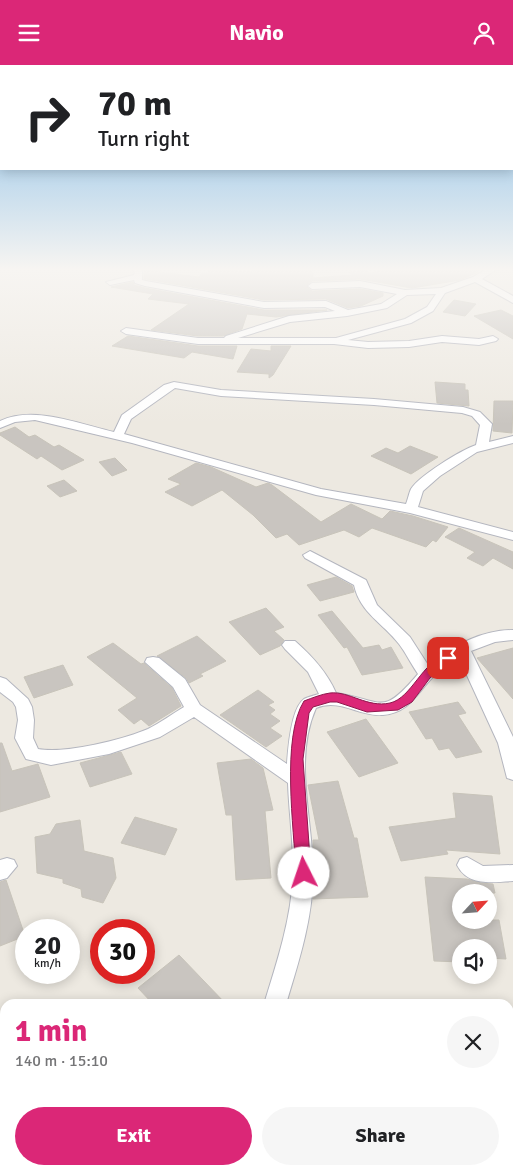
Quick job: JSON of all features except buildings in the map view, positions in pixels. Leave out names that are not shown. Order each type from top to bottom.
[{"type":"street","points":[[224,341],[251,329],[282,321]]},
{"type":"street","points":[[334,341],[408,321]]},
{"type":"street","points":[[126,331],[198,341],[334,341],[368,345],[409,344],[442,339],[479,342],[494,339]]},
{"type":"street","points":[[117,437],[126,417],[168,387],[174,385],[221,393],[374,402],[463,410],[476,414],[486,425],[486,436],[482,447]]},
{"type":"street","points":[[0,425],[13,419],[35,417],[117,437],[320,492],[412,509],[513,536]]},
{"type":"street","points":[[412,509],[417,490],[426,481],[467,454],[482,447],[513,439]]},
{"type":"street","points":[[310,555],[361,583],[362,595],[369,606],[404,641],[426,675]]},
{"type":"street","points":[[276,999],[296,934],[304,873],[297,759],[303,713],[309,704],[329,697],[338,698],[367,708],[393,707],[408,699],[426,675],[448,658],[497,635],[513,635]]},
{"type":"street","points":[[290,645],[313,667],[324,682],[329,697]]},
{"type":"street","points":[[463,650],[507,743],[513,773]]},
{"type":"street","points":[[153,662],[179,683],[194,709],[298,781]]},
{"type":"street","points":[[0,683],[20,699],[24,707],[26,720],[24,738],[32,754],[50,758],[109,748],[135,741],[154,733],[194,709]]},
{"type":"street","points":[[468,865],[480,874],[513,873]]},
{"type":"route","points":[[304,873],[297,759],[303,713],[309,704],[329,697],[338,698],[367,708],[393,707],[408,699],[426,675],[448,658]]}]
